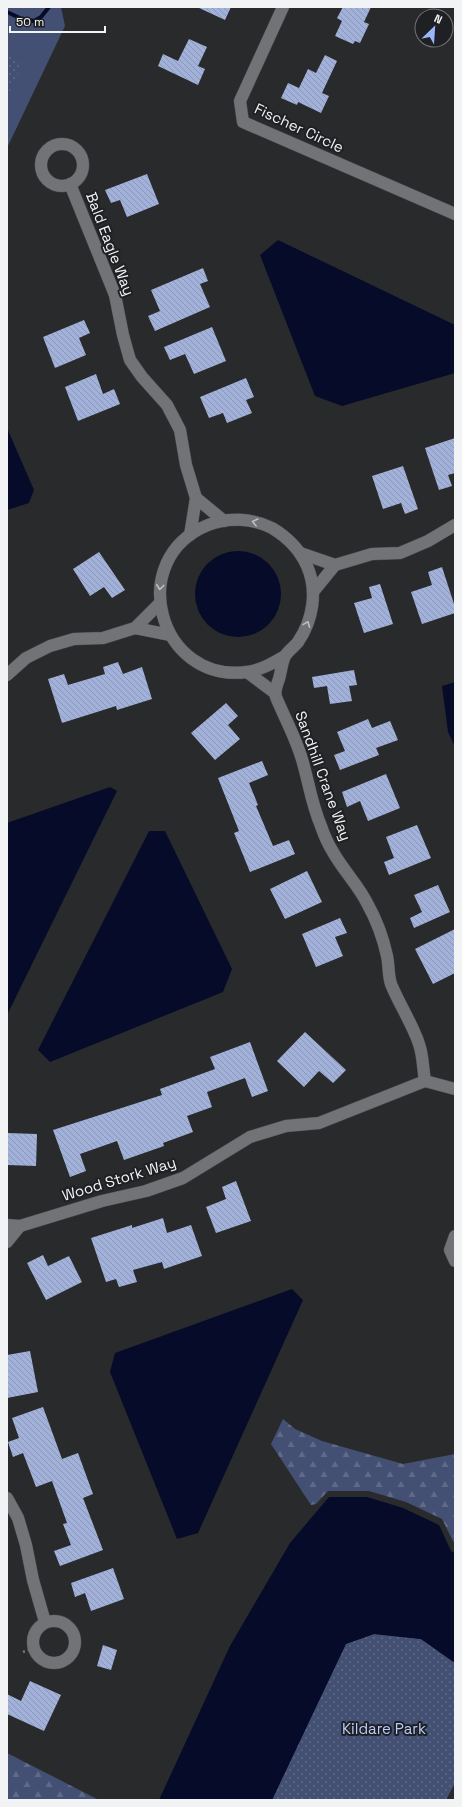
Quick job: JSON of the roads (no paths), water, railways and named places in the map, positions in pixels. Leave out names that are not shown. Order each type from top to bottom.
[{"type":"street","name":"Fischer Circle","points":[[283,7],[240,101],[243,122],[455,214]]},
{"type":"street","name":"Bald Eagle Way","points":[[70,184],[115,295],[123,336],[130,360],[142,377],[167,405],[180,430],[186,465],[196,498],[190,535]]},
{"type":"street","points":[[196,498],[224,521]]},
{"type":"street","points":[[247,520],[263,524],[283,536],[300,553],[310,576],[313,592],[312,606],[306,627],[296,645],[286,656],[267,667],[247,672],[224,672],[202,665],[184,652],[170,635],[163,620],[159,604],[160,584],[166,565],[176,548],[190,535],[206,526],[224,521],[247,520]]},
{"type":"street","points":[[300,553],[334,565],[372,554],[400,553],[428,541],[455,525]]},
{"type":"street","points":[[313,592],[334,565]]},
{"type":"street","points":[[7,675],[26,658],[50,646],[74,639],[104,638],[135,628],[159,604]]},
{"type":"street","points":[[135,628],[170,635]]},
{"type":"street","points":[[247,672],[275,693],[286,656]]},
{"type":"street","name":"Sandhill Crane Way","points":[[275,693],[303,762],[309,792],[320,826],[333,852],[366,900],[378,924],[387,954],[390,982],[419,1044],[425,1081]]},
{"type":"street","points":[[425,1081],[455,1089]]},
{"type":"street","name":"Wood Stork Way","points":[[7,1225],[20,1226],[102,1201],[146,1191],[183,1178],[250,1137],[286,1126],[318,1123],[425,1081]]},
{"type":"street","points":[[7,1242],[20,1226]]},
{"type":"street","points":[[455,1236],[450,1250],[455,1261]]},
{"type":"street","points":[[7,1498],[18,1518],[45,1622]]},
{"type":"street","points":[[52,1620],[59,1621],[72,1629],[76,1642],[74,1650],[69,1658],[63,1662],[54,1664],[42,1660],[37,1654],[28,1650],[35,1633],[45,1622],[52,1620]]},
{"type":"waterway","points":[[7,12],[22,19],[34,21],[41,17],[49,7]]},
{"type":"park label","name":"Kildare Park","points":[[384,1729]]}]
